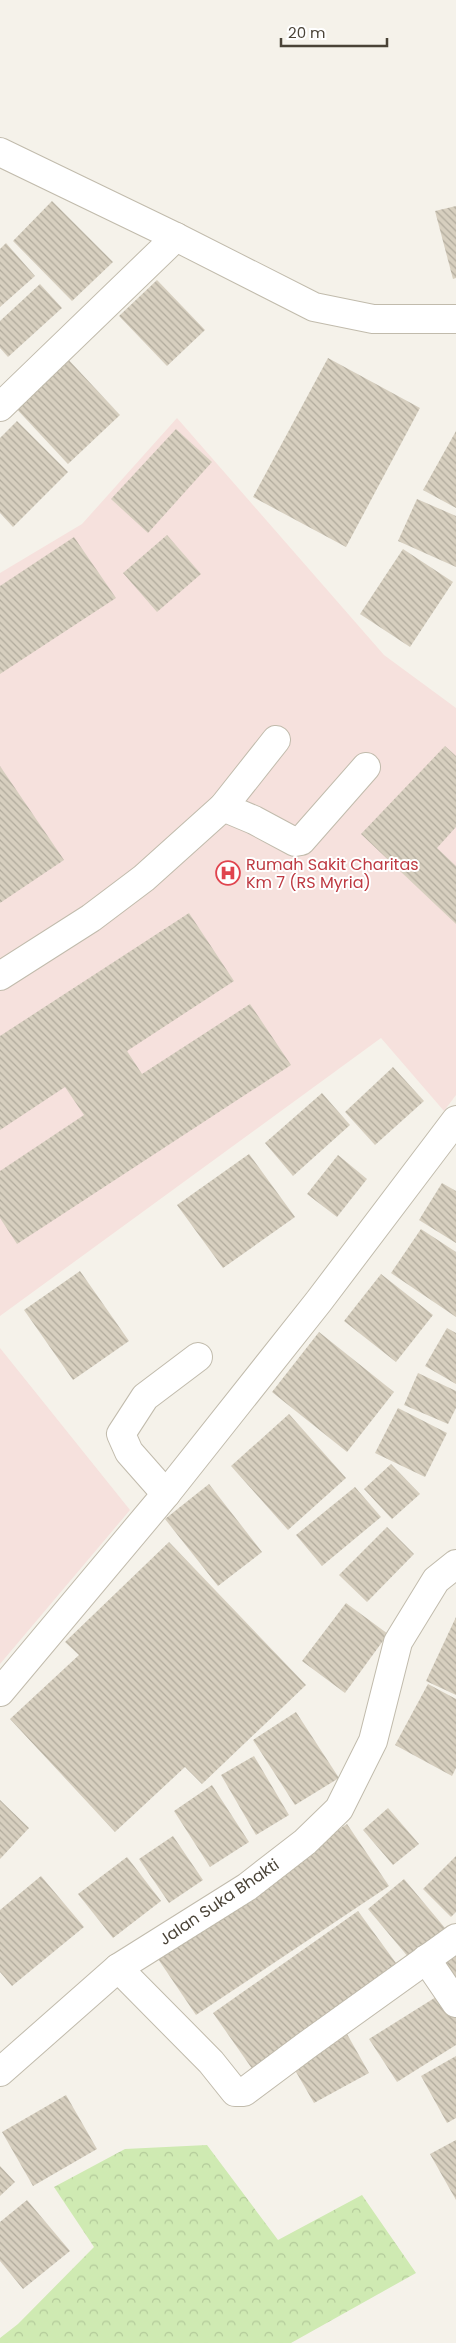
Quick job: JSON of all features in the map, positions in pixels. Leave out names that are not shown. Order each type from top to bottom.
[{"type":"street","points":[[0,152],[176,237],[314,307],[373,319],[456,319]]},
{"type":"street","points":[[0,406],[176,237]]},
{"type":"street","points":[[0,976],[91,918],[144,878],[223,808],[276,740]]},
{"type":"street","points":[[223,808],[254,820],[295,842],[301,841],[366,767]]},
{"type":"street","points":[[0,1692],[166,1494],[319,1301],[456,1120]]},
{"type":"street","points":[[166,1494],[128,1452],[121,1434],[145,1397],[198,1357]]},
{"type":"street","name":"Jalan Suka Bhakti","points":[[0,2072],[118,1968],[247,1887],[305,1842],[339,1809],[372,1741],[398,1642],[436,1580],[456,1564]]},
{"type":"street","points":[[118,1968],[211,2062],[235,2092],[239,2093],[244,2092],[456,1938]]},
{"type":"street","points":[[426,1959],[456,2003]]},
{"type":"shaded area","name":"Rumah Sakit Charitas Km 7 (RS Myria)","points":[[177,418],[384,655],[456,708],[456,1095],[444,1111],[381,1038],[0,1316],[0,573],[82,524]]},
{"type":"shaded area","points":[[0,1348],[130,1510],[0,1664]]},
{"type":"green space","points":[[207,2145],[278,2240],[362,2195],[416,2273],[291,2343],[0,2343],[0,2338],[18,2324],[94,2247],[54,2187],[125,2149]]},
{"type":"building","points":[[52,201],[113,262],[72,301],[13,241]]},
{"type":"building","points":[[456,206],[456,278],[453,279],[435,211]]},
{"type":"building","points":[[6,243],[35,276],[0,307],[0,249]]},
{"type":"building","points":[[157,280],[205,330],[167,366],[119,316]]},
{"type":"building","points":[[40,284],[62,308],[8,357],[0,348],[0,321]]},
{"type":"building","points":[[65,356],[120,415],[68,464],[12,404]]},
{"type":"building","points":[[328,358],[420,408],[346,547],[253,497]]},
{"type":"building","points":[[17,421],[68,472],[13,527],[0,513],[0,438]]},
{"type":"building","points":[[176,429],[212,462],[148,533],[111,499]]},
{"type":"building","points":[[456,431],[456,508],[423,490]]},
{"type":"building","points":[[417,499],[456,516],[456,567],[398,541]]},
{"type":"building","points":[[167,535],[201,574],[157,612],[123,573]]},
{"type":"building","points":[[74,537],[116,598],[0,674],[0,586]]},
{"type":"building","points":[[403,549],[453,582],[410,647],[360,614]]},
{"type":"building","points":[[445,746],[456,756],[456,827],[437,848],[456,866],[456,924],[361,834]]},
{"type":"building","points":[[0,766],[64,860],[0,903]]},
{"type":"building","points":[[189,913],[234,981],[127,1051],[142,1074],[250,1004],[291,1065],[17,1244],[0,1218],[0,1171],[84,1115],[65,1087],[0,1130],[0,1036]]},
{"type":"building","points":[[393,1067],[424,1101],[375,1145],[345,1112]]},
{"type":"building","points":[[322,1093],[350,1125],[293,1176],[265,1143]]},
{"type":"building","points":[[249,1154],[295,1217],[223,1268],[177,1205]]},
{"type":"building","points":[[338,1155],[367,1179],[337,1217],[307,1194]]},
{"type":"building","points":[[442,1183],[456,1191],[456,1243],[419,1220]]},
{"type":"building","points":[[421,1229],[456,1252],[456,1317],[391,1273]]},
{"type":"building","points":[[80,1271],[129,1341],[73,1380],[24,1310]]},
{"type":"building","points":[[381,1274],[433,1315],[396,1362],[344,1321]]},
{"type":"building","points":[[447,1328],[456,1333],[456,1384],[425,1366]]},
{"type":"building","points":[[319,1332],[394,1392],[347,1452],[272,1392]]},
{"type":"building","points":[[418,1373],[456,1391],[456,1408],[448,1424],[404,1405]]},
{"type":"building","points":[[398,1408],[447,1433],[425,1477],[375,1453]]},
{"type":"building","points":[[289,1414],[346,1478],[288,1530],[231,1466]]},
{"type":"building","points":[[391,1464],[420,1494],[392,1519],[364,1489]]},
{"type":"building","points":[[209,1484],[262,1552],[218,1586],[165,1519]]},
{"type":"building","points":[[355,1487],[381,1517],[322,1566],[296,1535]]},
{"type":"building","points":[[387,1527],[414,1554],[367,1602],[339,1575]]},
{"type":"building","points":[[169,1542],[306,1685],[202,1784],[185,1767],[115,1832],[10,1719],[79,1655],[65,1642]]},
{"type":"building","points":[[346,1603],[388,1634],[345,1693],[302,1661]]},
{"type":"building","points":[[456,1617],[456,1695],[426,1681]]},
{"type":"building","points":[[428,1684],[456,1699],[456,1768],[452,1776],[395,1745]]},
{"type":"building","points":[[296,1712],[339,1778],[295,1805],[253,1740]]},
{"type":"building","points":[[254,1756],[289,1815],[256,1835],[221,1775]]},
{"type":"building","points":[[212,1785],[249,1842],[210,1867],[174,1811]]},
{"type":"building","points":[[0,1800],[29,1828],[0,1859]]},
{"type":"building","points":[[388,1808],[419,1844],[393,1865],[363,1830]]},
{"type":"building","points":[[347,1824],[389,1886],[196,2015],[154,1953]]},
{"type":"building","points":[[173,1836],[203,1880],[169,1903],[139,1859]]},
{"type":"building","points":[[456,1856],[456,1912],[451,1917],[423,1889]]},
{"type":"building","points":[[127,1857],[161,1901],[113,1938],[78,1894]]},
{"type":"building","points":[[41,1876],[84,1927],[12,1986],[0,1972],[0,1910]]},
{"type":"building","points":[[404,1879],[445,1928],[409,1958],[368,1909]]},
{"type":"building","points":[[358,1911],[404,1974],[258,2077],[213,2013]]},
{"type":"building","points":[[456,1943],[456,1982],[440,1952]]},
{"type":"building","points":[[444,1992],[456,2011],[456,2045],[397,2082],[369,2039]]},
{"type":"building","points":[[347,2034],[369,2073],[314,2103],[292,2065]]},
{"type":"building","points":[[456,2056],[456,2118],[447,2123],[421,2076]]},
{"type":"building","points":[[66,2095],[97,2149],[33,2186],[2,2132]]},
{"type":"building","points":[[456,2140],[456,2200],[430,2154]]},
{"type":"building","points":[[0,2166],[15,2182],[0,2196]]},
{"type":"building","points":[[27,2200],[70,2251],[23,2289],[0,2261],[0,2222]]},
{"type":"place","name":"Rumah Sakit Charitas Km 7 (RS Myria)","points":[[228,873]]}]
